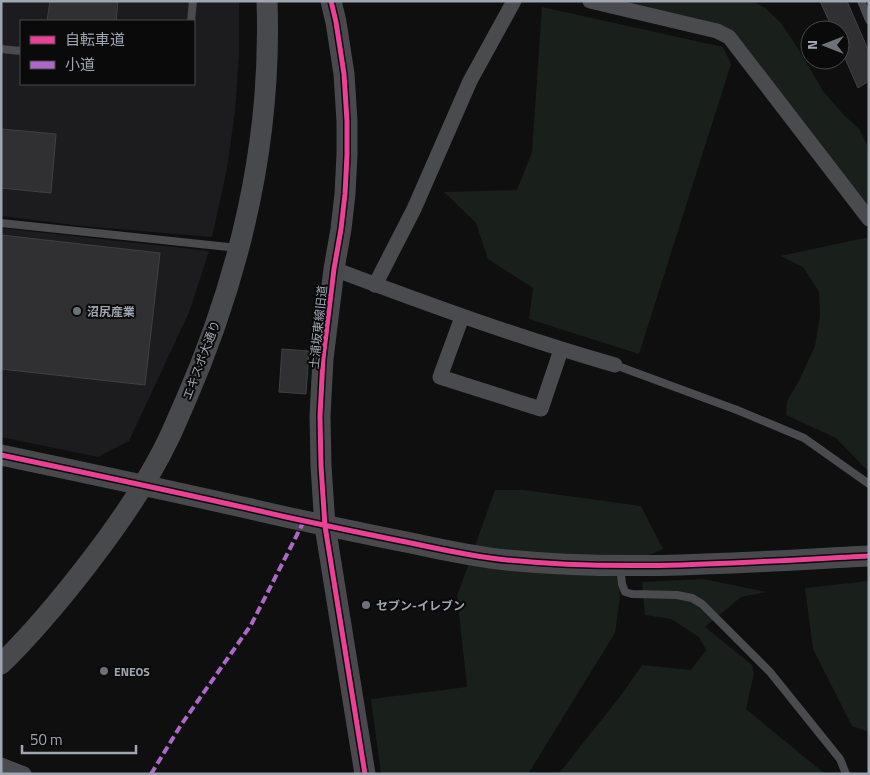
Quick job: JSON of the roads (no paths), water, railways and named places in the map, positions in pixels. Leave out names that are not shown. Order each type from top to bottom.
[{"type":"street","name":"エキスポ大通り","points":[[1,664],[46,616],[116,526],[168,440],[202,364],[222,307],[239,248],[258,158],[265,86],[268,23],[267,1]]},
{"type":"street","name":"土浦坂東線旧道","points":[[331,1],[344,74],[348,121],[345,194],[323,359],[320,416],[321,466],[326,526],[365,774]]},
{"type":"street","points":[[375,285],[414,209],[470,81],[514,1]]},
{"type":"street","points":[[590,1],[717,30],[729,37],[869,219]]},
{"type":"street","points":[[334,269],[462,317],[561,350],[615,365]]},
{"type":"street","points":[[462,317],[440,376],[541,409],[561,350]]},
{"type":"street","points":[[1,455],[143,484],[326,526],[462,554],[496,559],[555,564],[620,566],[683,565],[869,556]]},
{"type":"street","points":[[1,765],[24,774]]},
{"type":"lane","points":[[191,20],[193,1]]},
{"type":"lane","points":[[861,1],[869,20]]},
{"type":"lane","points":[[1,49],[20,50]]},
{"type":"lane","points":[[1,223],[239,248]]},
{"type":"lane","points":[[615,365],[738,410],[804,438],[869,484]]},
{"type":"lane","points":[[620,566],[625,592],[632,594],[677,595],[692,598],[702,604],[770,672],[840,759],[846,774]]},
{"type":"place","name":"沼尻産業","points":[[77,311]]},
{"type":"place","name":"セブン-イレブン","points":[[366,605]]},
{"type":"place","name":"ENEOS","points":[[104,671]]}]
